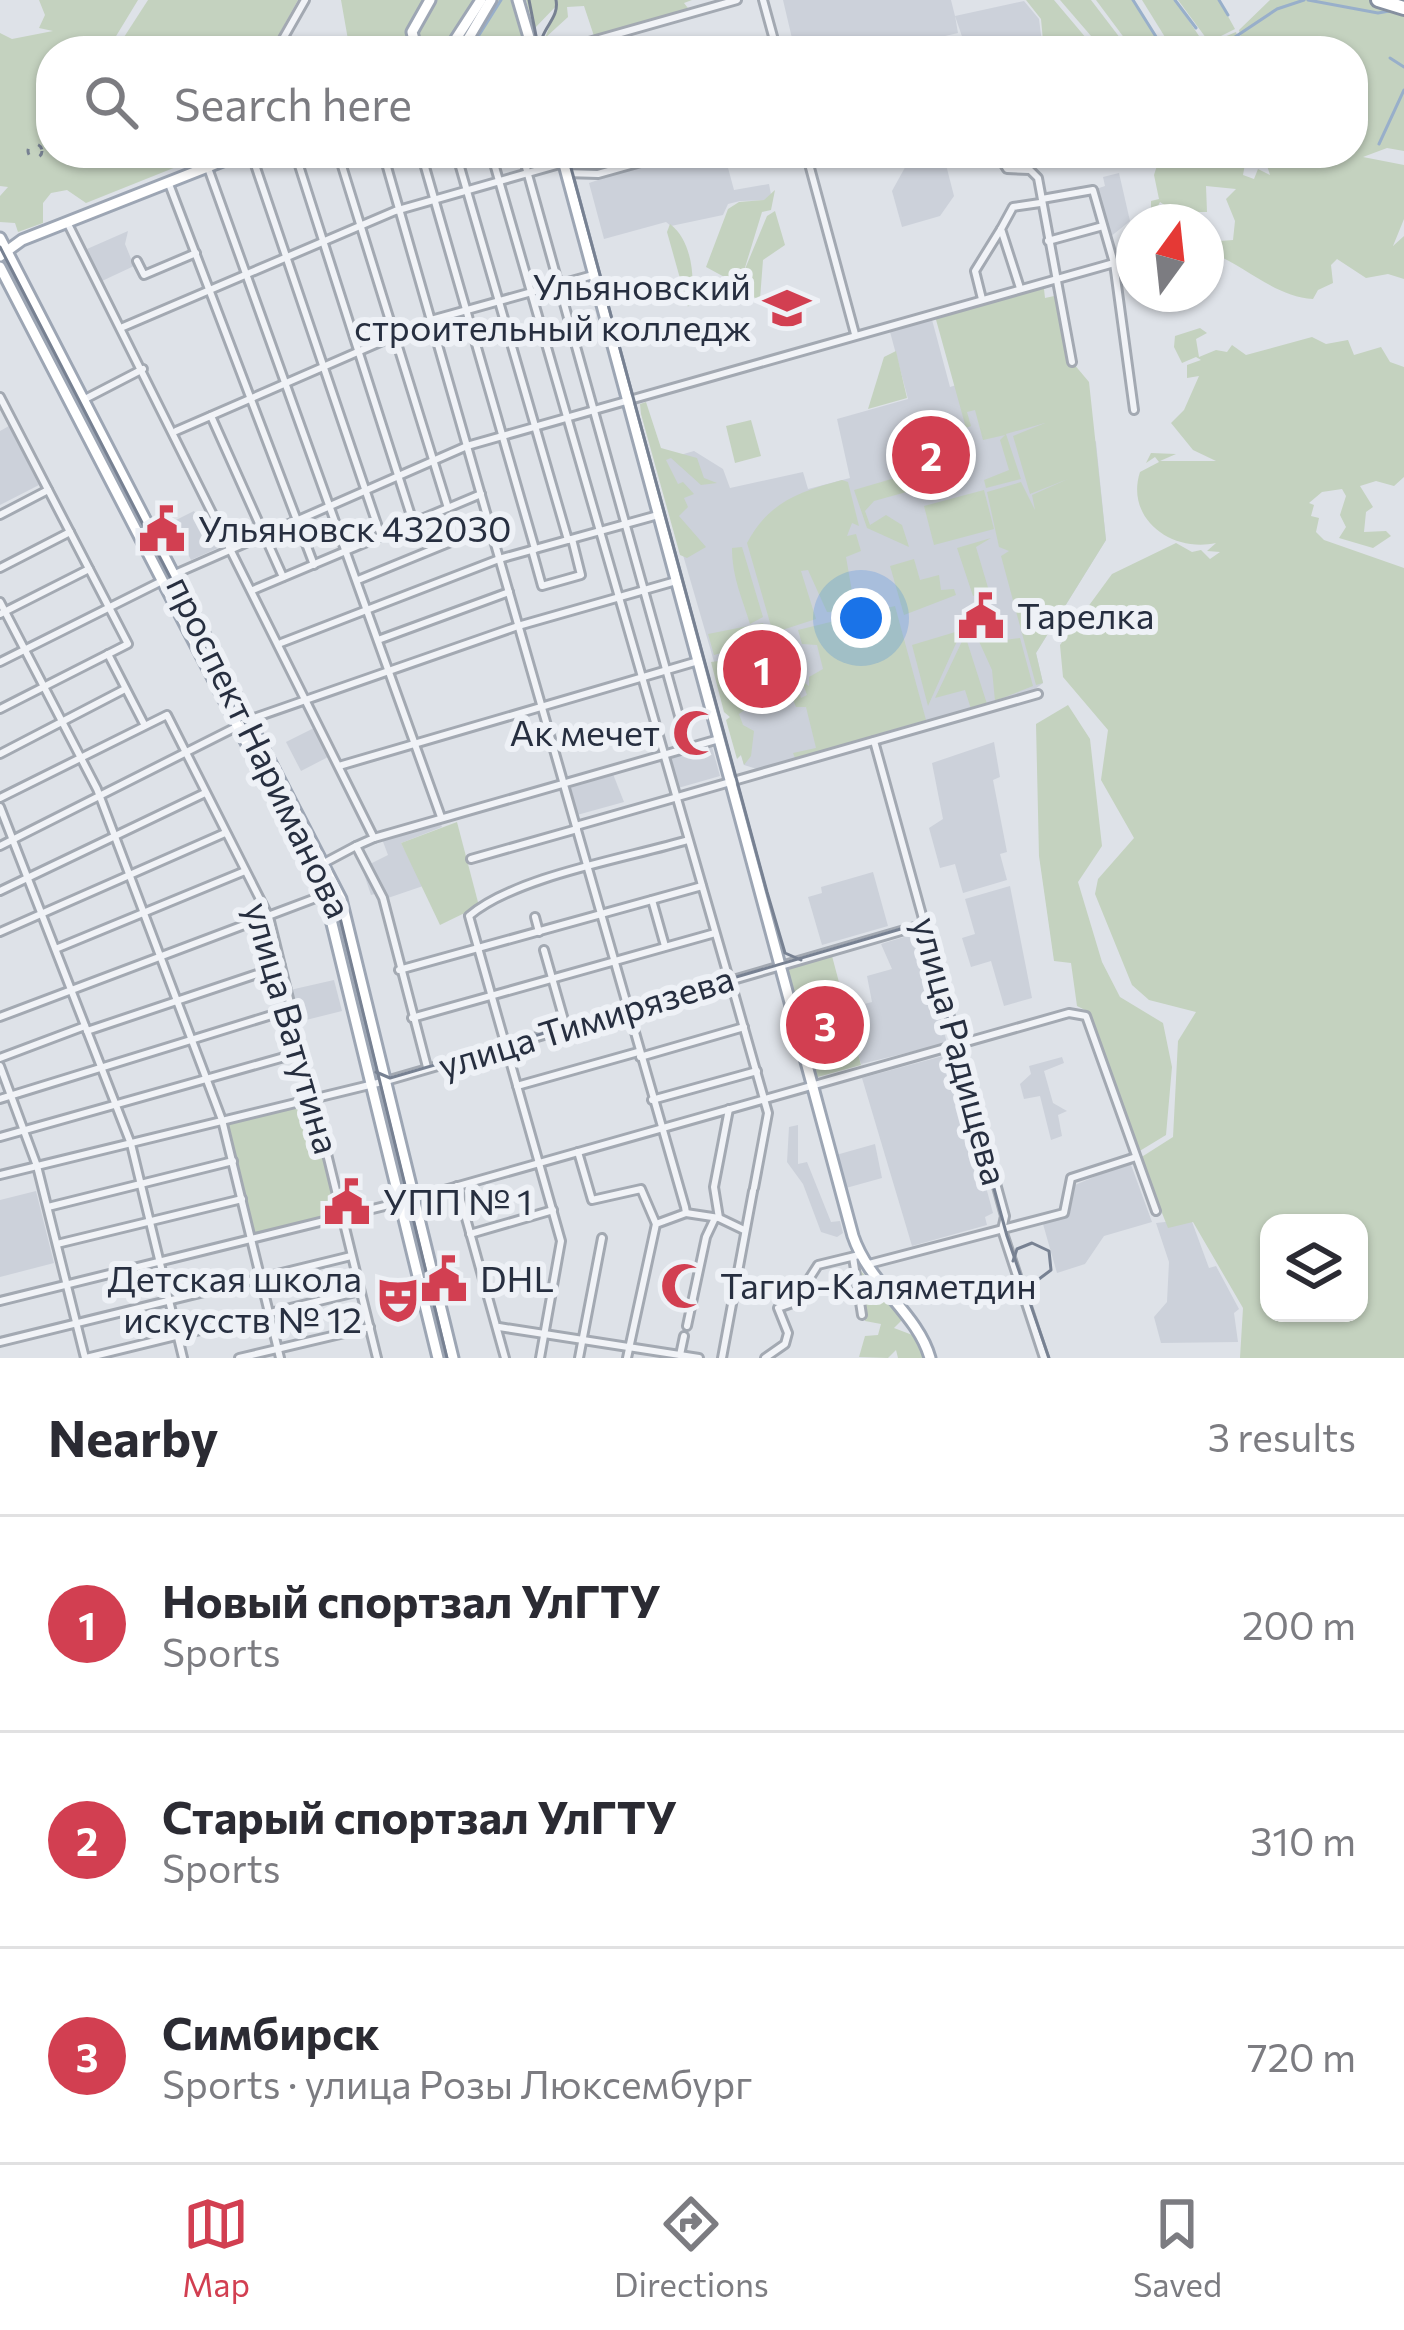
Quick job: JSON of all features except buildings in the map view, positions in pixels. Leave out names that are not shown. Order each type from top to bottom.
[{"type":"highway","points":[[1378,0],[1403,3]]},
{"type":"main road","points":[[413,36],[430,0]]},
{"type":"main road","points":[[460,36],[481,0]]},
{"type":"main road","points":[[463,36],[490,0]]},
{"type":"main road","points":[[521,0],[529,36]]},
{"type":"main road","points":[[4,253],[67,222],[208,168]]},
{"type":"main road","points":[[564,168],[858,1259],[920,1336],[930,1358]]},
{"type":"main road","name":"проспект Нариманова","points":[[0,238],[337,890],[453,1358]]},
{"type":"main road","name":"проспект Нариманова","points":[[0,267],[325,896],[438,1358]]},
{"type":"main road","points":[[162,580],[175,574]]},
{"type":"street","points":[[285,36],[305,0]]},
{"type":"street","points":[[610,36],[737,0]]},
{"type":"street","points":[[763,0],[773,36]]},
{"type":"street","points":[[208,168],[441,817]]},
{"type":"street","points":[[253,168],[381,536]]},
{"type":"street","points":[[300,168],[413,522]]},
{"type":"street","points":[[343,168],[448,508]]},
{"type":"street","points":[[387,168],[686,1213],[693,1219],[717,1218],[743,1230]]},
{"type":"street","points":[[425,168],[542,586],[581,575],[460,168]]},
{"type":"street","points":[[495,168],[765,1099],[768,1117],[722,1358]]},
{"type":"street","points":[[526,168],[688,748]]},
{"type":"street","points":[[122,328],[400,210],[546,168]]},
{"type":"street","points":[[579,168],[598,174],[619,168]]},
{"type":"street","points":[[810,168],[856,334]]},
{"type":"street","points":[[1005,168],[1036,174],[1072,362]]},
{"type":"street","points":[[169,184],[314,565]]},
{"type":"street","points":[[982,299],[975,271],[1013,207],[1093,190],[1114,263],[1134,410]]},
{"type":"street","points":[[67,222],[374,838]]},
{"type":"street","points":[[1048,241],[1103,226]]},
{"type":"street","points":[[1001,230],[1021,288]]},
{"type":"street","points":[[137,261],[144,275],[196,253]]},
{"type":"street","points":[[175,574],[467,446],[1114,263]]},
{"type":"street","points":[[175,432],[431,320],[593,275]]},
{"type":"street","points":[[85,399],[143,369]]},
{"type":"street","points":[[0,397],[128,644],[0,710]]},
{"type":"street","points":[[211,416],[283,578]]},
{"type":"street","points":[[0,515],[48,490]]},
{"type":"street","points":[[253,590],[481,494]]},
{"type":"street","points":[[280,644],[499,560],[658,515]]},
{"type":"street","points":[[358,580],[490,526]]},
{"type":"street","points":[[0,568],[70,532]]},
{"type":"street","points":[[2,612],[89,569]]},
{"type":"street","points":[[0,662],[162,580]]},
{"type":"street","points":[[0,846],[250,719],[518,626],[676,581]]},
{"type":"street","points":[[378,640],[509,592]]},
{"type":"street","points":[[0,602],[99,794],[223,1120],[279,1353]]},
{"type":"street","points":[[0,798],[144,724],[108,654]]},
{"type":"street","points":[[339,766],[413,740],[698,661]]},
{"type":"street","points":[[0,754],[125,689]]},
{"type":"street","points":[[471,859],[1037,694]]},
{"type":"street","name":"улица Ватутина","points":[[144,724],[164,714],[269,916],[377,1358]]},
{"type":"street","points":[[324,863],[374,838],[719,739]]},
{"type":"street","name":"улица Радищева","points":[[874,741],[1005,1216],[1001,1226],[1044,1358]]},
{"type":"street","points":[[0,891],[206,793]]},
{"type":"street","points":[[0,807],[31,876],[130,1144],[183,1358]]},
{"type":"street","points":[[0,932],[225,833]]},
{"type":"street","points":[[540,1358],[561,1248],[469,916],[500,897],[688,840]]},
{"type":"street","points":[[356,846],[383,898],[428,1069]]},
{"type":"street","points":[[58,949],[244,871]]},
{"type":"street","points":[[399,970],[702,886]]},
{"type":"street","points":[[0,1017],[337,890]]},
{"type":"street","points":[[652,899],[665,946]]},
{"type":"street","points":[[535,917],[539,932]]},
{"type":"street","name":"улица Тимирязева","points":[[0,1175],[386,1081],[925,924]]},
{"type":"street","points":[[412,1018],[715,933]]},
{"type":"street","points":[[544,950],[566,1028]]},
{"type":"street","points":[[280,966],[86,1028],[0,1062],[38,1166],[85,1358],[360,1291]]},
{"type":"street","points":[[0,1099],[291,1009]]},
{"type":"street","points":[[0,1301],[414,1199],[1069,1013],[1086,1016],[1156,1211]]},
{"type":"street","points":[[517,1086],[744,1027]]},
{"type":"street","points":[[0,1137],[302,1052]]},
{"type":"street","points":[[652,1100],[757,1071]]},
{"type":"street","points":[[687,1326],[706,1237],[717,1218],[714,1187],[729,1109]]},
{"type":"street","points":[[578,1151],[592,1201],[641,1190],[656,1224],[627,1358]]},
{"type":"street","points":[[765,1358],[785,1344],[788,1333],[778,1308],[810,1298],[808,1279],[818,1265],[1064,1213],[1071,1178],[1136,1157]]},
{"type":"street","points":[[48,1208],[233,1162]]},
{"type":"street","points":[[457,1186],[505,1358]]},
{"type":"street","points":[[57,1244],[242,1198]]},
{"type":"street","points":[[470,1234],[554,1210]]},
{"type":"street","points":[[656,1224],[686,1213]]},
{"type":"street","points":[[579,1358],[602,1238]]},
{"type":"street","points":[[0,1342],[351,1256]]},
{"type":"street","points":[[858,1259],[862,1315]]},
{"type":"street","points":[[239,1358],[279,1353],[370,1327]]},
{"type":"street","points":[[499,1327],[548,1330],[665,1356],[699,1358]]},
{"type":"street","points":[[680,1355],[685,1336]]},
{"type":"shaded area","points":[[783,0],[951,0],[958,33],[945,36],[791,36]]},
{"type":"shaded area","points":[[1024,1],[1039,19],[1041,36],[962,36],[955,16]]},
{"type":"shaded area","points":[[634,168],[728,168],[734,190],[769,184],[772,200],[740,201],[728,204],[723,215],[671,226],[666,222],[604,239],[589,183]]},
{"type":"shaded area","points":[[905,168],[947,168],[954,196],[940,216],[902,227],[892,191]]},
{"type":"shaded area","points":[[1119,173],[1126,204],[1116,204],[1116,232],[1110,237],[1096,189],[1105,186],[1103,177]]},
{"type":"shaded area","points":[[128,231],[125,244],[134,266],[102,281],[87,249]]},
{"type":"shaded area","points":[[931,316],[950,387],[1040,359],[1096,442],[1106,540],[1036,653],[1043,683],[1031,692],[757,769],[744,765],[656,462],[694,451],[723,469],[730,488],[803,472],[808,489],[850,478],[837,419],[908,399],[889,328]]},
{"type":"shaded area","points":[[9,426],[39,485],[0,505],[0,431]]},
{"type":"shaded area","points":[[194,511],[199,519],[211,514],[227,544],[191,560],[172,522]]},
{"type":"shaded area","points":[[316,727],[330,756],[301,771],[286,742]]},
{"type":"shaded area","points":[[994,742],[1000,777],[993,780],[1007,852],[1000,854],[1007,880],[963,893],[955,864],[940,868],[929,828],[943,819],[932,763]]},
{"type":"shaded area","points":[[711,743],[720,776],[678,788],[668,756]]},
{"type":"shaded area","points":[[613,774],[624,802],[577,815],[568,786]]},
{"type":"shaded area","points":[[440,821],[442,827],[401,843],[423,886],[385,899],[382,892],[371,895],[362,868],[388,855],[382,839]]},
{"type":"shaded area","points":[[873,872],[888,926],[822,945],[808,897],[822,893],[821,887]]},
{"type":"shaded area","points":[[1010,886],[1032,998],[1004,1006],[991,961],[971,967],[962,938],[975,934],[965,899]]},
{"type":"shaded area","points":[[917,933],[947,1043],[861,1064],[845,1009],[872,1002],[867,976],[892,969],[881,944]]},
{"type":"shaded area","points":[[334,980],[342,1011],[298,1022],[290,990]]},
{"type":"shaded area","points":[[950,1054],[993,1213],[985,1217],[987,1225],[912,1246],[862,1078]]},
{"type":"shaded area","points":[[1062,1057],[1064,1063],[1044,1071],[1053,1103],[1067,1111],[1058,1115],[1062,1136],[1051,1140],[1040,1096],[1024,1099],[1020,1084],[1031,1074],[1029,1066]]},
{"type":"shaded area","points":[[798,1125],[798,1164],[807,1162],[831,1222],[840,1221],[843,1233],[837,1237],[821,1232],[803,1184],[787,1162],[789,1127]]},
{"type":"shaded area","points":[[875,1144],[882,1178],[846,1188],[836,1155]]},
{"type":"shaded area","points":[[1130,1162],[1152,1222],[1104,1236],[1085,1264],[1057,1273],[1043,1224],[1070,1215],[1070,1187]]},
{"type":"shaded area","points":[[36,1191],[54,1263],[0,1277],[0,1200]]},
{"type":"shaded area","points":[[1191,1219],[1209,1268],[1216,1266],[1239,1309],[1234,1313],[1238,1342],[1161,1343],[1154,1317],[1167,1302],[1169,1262],[1156,1223]]},
{"type":"green space","points":[[39,0],[138,0],[116,36],[36,36],[36,168],[174,168],[86,203],[67,190],[51,193],[43,203],[43,223],[18,232],[15,223],[0,222],[0,196],[8,187],[0,186],[0,33],[12,39],[53,31],[39,28],[45,15]]},
{"type":"green space","points":[[148,0],[298,0],[278,36],[125,36]]},
{"type":"green space","points":[[341,0],[424,0],[407,36],[347,36]]},
{"type":"green space","points":[[433,0],[477,0],[454,36],[415,36]]},
{"type":"green space","points":[[494,0],[516,0],[524,36],[474,36]]},
{"type":"green space","points":[[526,0],[692,0],[684,3],[691,12],[594,36],[584,6],[567,7],[568,17],[546,36],[558,4],[534,29]]},
{"type":"green space","points":[[1026,0],[1054,0],[1084,36],[1043,36],[1041,19]]},
{"type":"green space","points":[[1060,0],[1091,0],[1119,36],[1091,36]]},
{"type":"green space","points":[[1096,0],[1133,0],[1155,36],[1123,36]]},
{"type":"green space","points":[[1142,0],[1175,0],[1199,36],[1164,36]]},
{"type":"green space","points":[[1178,0],[1219,0],[1235,29],[1221,36],[1205,36]]},
{"type":"green space","points":[[1270,0],[1404,0],[1404,151],[1387,148],[1368,155],[1368,36],[1240,36],[1239,30]]},
{"type":"green space","points":[[1368,158],[1404,165],[1404,219],[1393,246],[1404,236],[1404,279],[1388,274],[1366,278],[1337,259],[1331,265],[1333,283],[1318,290],[1313,299],[1298,297],[1224,259],[1224,241],[1233,240],[1235,221],[1226,199],[1236,189],[1206,186],[1207,204],[1151,204],[1159,199],[1156,168],[1244,168],[1243,175],[1254,179],[1258,169],[1270,175],[1268,168],[1368,168]]},
{"type":"green space","points":[[775,190],[771,210],[762,212],[743,274],[728,279],[706,267],[728,209],[739,202],[764,200]]},
{"type":"green space","points":[[775,211],[785,245],[763,260],[760,299],[745,295],[740,281],[767,216]]},
{"type":"green space","points":[[670,224],[684,241],[691,264],[688,307],[667,232]]},
{"type":"green space","points":[[1057,283],[1044,289],[1045,298],[1059,295],[1068,357],[1089,382],[1106,540],[1036,653],[1043,683],[1036,685],[1001,556],[1009,551],[999,547],[987,492],[1021,482],[1035,510],[1032,495],[1068,479],[1030,494],[1013,436],[1045,423],[1006,434],[1021,479],[986,488],[984,480],[1009,470],[1000,440],[1005,435],[983,440],[975,410],[967,412],[971,426],[966,428],[935,316]]},
{"type":"green space","points":[[1200,328],[1207,333],[1196,339],[1199,357],[1216,350],[1227,352],[1232,345],[1246,355],[1312,337],[1326,344],[1348,340],[1354,355],[1381,347],[1390,362],[1404,367],[1404,477],[1394,486],[1376,481],[1360,486],[1373,507],[1366,512],[1364,532],[1386,531],[1391,536],[1373,548],[1339,538],[1346,527],[1340,515],[1346,496],[1342,489],[1322,492],[1309,503],[1314,505],[1311,516],[1319,518],[1316,532],[1324,540],[1404,568],[1404,1358],[1240,1358],[1243,1308],[1193,1222],[1168,1228],[1140,1158],[1173,1137],[1178,1041],[1196,1012],[1149,1000],[1132,985],[1095,894],[1098,879],[1134,838],[1101,780],[1108,730],[1063,677],[1060,645],[1112,574],[1176,543],[1192,552],[1201,550],[1210,559],[1220,552],[1207,551],[1216,543],[1183,543],[1168,537],[1139,504],[1140,472],[1159,462],[1155,457],[1146,463],[1151,453],[1176,454],[1160,461],[1216,461],[1193,450],[1171,423],[1184,410],[1199,376],[1187,378],[1187,365],[1201,360],[1196,357],[1182,363],[1174,347],[1175,336]]},
{"type":"green space","points":[[896,351],[907,398],[868,409],[884,357]]},
{"type":"green space","points":[[646,402],[661,448],[697,458],[704,478],[717,483],[701,485],[671,458],[666,460],[678,484],[683,482],[694,494],[684,498],[688,507],[679,516],[706,547],[687,558],[680,555],[641,414],[640,404]]},
{"type":"green space","points":[[751,420],[761,456],[735,463],[726,426]]},
{"type":"green space","points":[[905,475],[910,491],[874,501],[865,511],[870,525],[886,515],[902,525],[909,547],[867,528],[854,490]]},
{"type":"green space","points":[[842,480],[848,482],[859,526],[852,523],[847,536],[856,534],[861,551],[846,557],[854,603],[842,613],[827,612],[808,570],[801,571],[816,619],[773,633],[747,543],[775,508]]},
{"type":"green space","points":[[984,490],[994,529],[934,545],[924,506]]},
{"type":"green space","points":[[991,538],[976,547],[989,591],[973,596],[957,548]]},
{"type":"green space","points":[[742,547],[763,617],[750,624],[732,559],[732,548]]},
{"type":"green space","points":[[914,559],[920,580],[939,575],[941,590],[954,589],[956,595],[904,615],[890,566]]},
{"type":"green space","points":[[895,606],[926,720],[795,758],[793,753],[816,748],[806,707],[796,707],[785,679],[796,683],[801,698],[807,695],[802,681],[809,686],[809,677],[823,669],[817,645],[802,644],[798,630]]},
{"type":"green space","points":[[763,623],[767,633],[756,644],[714,655],[708,634]]},
{"type":"green space","points":[[999,626],[1004,640],[1020,638],[1033,686],[995,701],[992,670],[977,637]]},
{"type":"green space","points":[[962,630],[928,706],[912,645]]},
{"type":"green space","points":[[965,635],[987,704],[971,709],[965,690],[935,698]]},
{"type":"green space","points":[[752,649],[754,659],[745,663],[749,677],[743,680],[750,706],[739,714],[743,725],[754,731],[751,756],[744,765],[741,755],[737,759],[726,720],[730,717],[724,712],[711,662],[726,660],[740,709],[745,704],[728,657]]},
{"type":"green space","points":[[1068,705],[1090,739],[1102,846],[1078,882],[1102,962],[1120,997],[1163,1023],[1172,1067],[1166,1135],[1138,1152],[1087,1011],[1077,1006],[1071,963],[1054,961],[1039,856],[1036,724]]},
{"type":"green space","points":[[457,822],[479,906],[440,925],[401,843]]},
{"type":"green space","points":[[832,956],[861,1065],[814,1078],[786,969]]},
{"type":"green space","points":[[313,1103],[338,1213],[255,1234],[225,1124]]},
{"type":"green space","points":[[856,1265],[902,1320],[894,1328],[915,1336],[925,1358],[898,1358],[896,1350],[888,1358],[859,1357],[865,1336],[878,1335],[881,1324],[865,1321]]},
{"type":"waterway","points":[[478,36],[501,0]]},
{"type":"waterway","points":[[1133,0],[1156,36]]},
{"type":"waterway","points":[[1175,0],[1196,28]]},
{"type":"waterway","points":[[1219,0],[1228,15]]},
{"type":"waterway","points":[[1236,36],[1277,9],[1304,0]]},
{"type":"waterway","points":[[1308,0],[1378,13],[1395,10]]},
{"type":"waterway","points":[[1390,58],[1404,67]]},
{"type":"waterway","points":[[1379,144],[1404,90]]},
{"type":"tram line","points":[[529,0],[536,36]]},
{"type":"tram line","points":[[544,36],[556,0]]},
{"type":"tram line","points":[[571,168],[767,892],[785,953],[801,960]]},
{"type":"tram line","points":[[0,247],[335,897],[447,1358]]},
{"type":"tram line","points":[[376,1072],[390,1078],[904,928],[917,929],[926,939],[1007,1236],[1049,1358]]},
{"type":"tram line","points":[[1013,1261],[1017,1249],[1032,1243],[1049,1251],[1051,1270],[1031,1285],[1028,1298]]},
{"type":"railway","points":[[36,144],[28,151],[36,158]]},
{"type":"place","name":"Ульяновский строительный колледж","points":[[787,308]]},
{"type":"place","name":"Старый спортзал УлГТУ","points":[[931,455]]},
{"type":"place","name":"Ульяновск 432030","points":[[162,529]]},
{"type":"place","name":"Тарелка","points":[[981,616]]},
{"type":"place","name":"Новый спортзал УлГТУ","points":[[762,669]]},
{"type":"place","name":"Ак мечет","points":[[696,733]]},
{"type":"place","name":"Симбирск","points":[[825,1025]]},
{"type":"place","name":"УПП № 1","points":[[347,1202]]},
{"type":"place","name":"DHL","points":[[444,1279]]},
{"type":"place","name":"Тагир-Каляметдин","points":[[684,1286]]},
{"type":"place","name":"Детская школа искусств № 12","points":[[398,1300]]}]
